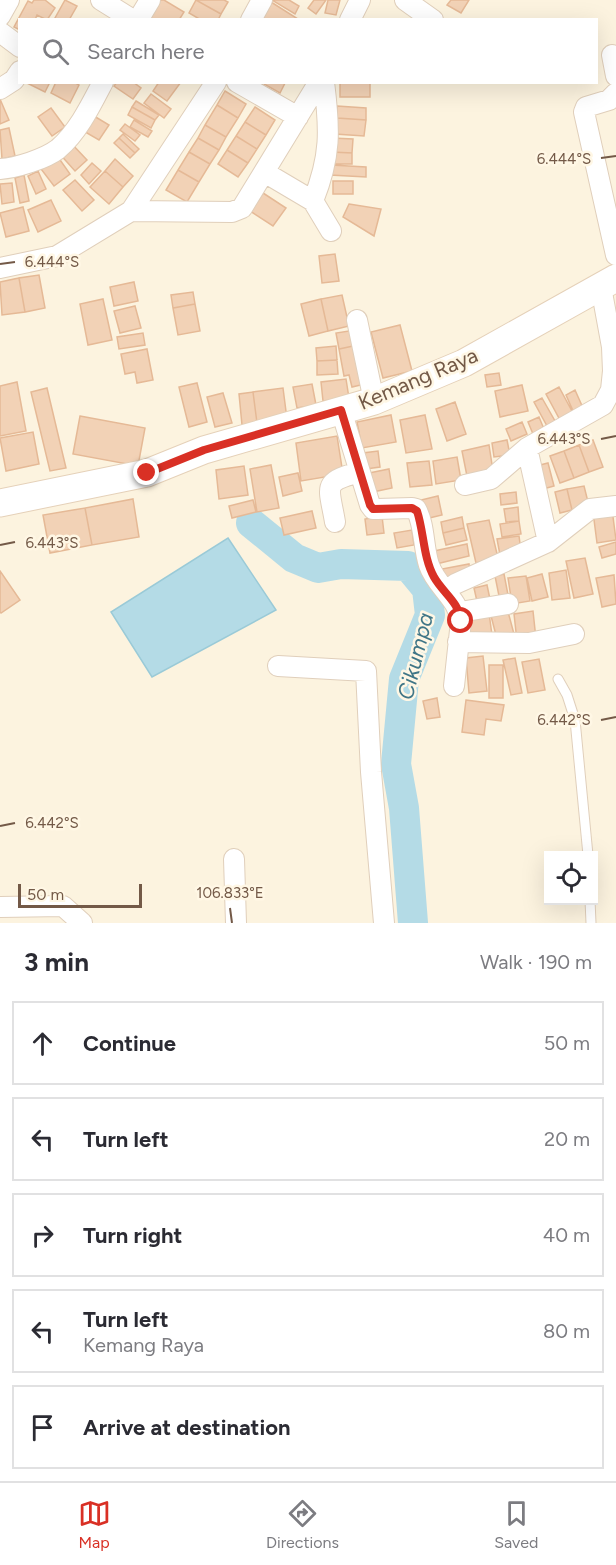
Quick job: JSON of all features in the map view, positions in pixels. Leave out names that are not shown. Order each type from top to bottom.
[{"type":"street","points":[[0,16],[9,0]]},
{"type":"street","points":[[101,0],[130,18]]},
{"type":"street","points":[[139,18],[150,0]]},
{"type":"street","points":[[252,18],[262,0]]},
{"type":"street","points":[[351,18],[360,0]]},
{"type":"street","points":[[405,0],[430,18]]},
{"type":"street","points":[[0,32],[18,46]]},
{"type":"street","points":[[612,56],[616,76]]},
{"type":"street","points":[[0,89],[14,80],[18,74]]},
{"type":"street","points":[[0,169],[29,163],[57,150],[88,110],[103,84]]},
{"type":"street","points":[[0,268],[57,256],[131,211],[215,84]]},
{"type":"street","points":[[240,84],[298,117]]},
{"type":"street","points":[[131,211],[238,210],[242,208],[318,84]]},
{"type":"street","points":[[313,201],[324,175],[328,158],[324,84]]},
{"type":"street","points":[[616,93],[605,102],[586,106],[584,115],[616,255]]},
{"type":"street","points":[[264,172],[313,201],[331,231]]},
{"type":"street","points":[[465,485],[491,479],[528,448],[603,405],[611,390],[613,371],[608,283]]},
{"type":"street","name":"Kemang Raya","points":[[0,503],[147,473],[180,462],[204,450],[374,401],[464,363],[608,283]]},
{"type":"street","points":[[357,320],[374,401]]},
{"type":"street","points":[[341,410],[370,505],[373,509],[412,508],[417,511],[429,565],[435,578],[460,612],[454,686]]},
{"type":"street","points":[[528,448],[548,542]]},
{"type":"street","points":[[335,522],[329,487],[333,480],[360,472]]},
{"type":"street","points":[[455,584],[548,542],[590,509],[616,506]]},
{"type":"street","points":[[460,612],[507,603]]},
{"type":"street","points":[[458,642],[529,643],[574,634]]},
{"type":"street","points":[[278,666],[366,671],[371,772],[384,923]]},
{"type":"street","points":[[234,859],[236,923]]},
{"type":"street","points":[[0,907],[63,906],[82,923]]},
{"type":"lane","points":[[558,679],[567,695],[575,720],[588,851]]},
{"type":"lane","points":[[590,905],[591,923]]},
{"type":"water","points":[[228,538],[276,610],[152,677],[111,612]]},
{"type":"building","points":[[34,0],[45,0],[55,8],[48,18],[37,15],[36,18],[19,18],[28,1],[32,3]]},
{"type":"building","points":[[65,0],[77,6],[70,18],[55,18]]},
{"type":"building","points":[[157,0],[164,0],[184,12],[180,18],[148,18]]},
{"type":"building","points":[[196,0],[221,14],[219,18],[198,18],[189,13]]},
{"type":"building","points":[[196,0],[224,0],[228,2],[221,14]]},
{"type":"building","points":[[272,0],[289,0],[299,6],[295,14]]},
{"type":"building","points":[[314,0],[326,0],[316,14],[308,8]]},
{"type":"building","points":[[328,0],[340,0],[336,15],[325,13]]},
{"type":"building","points":[[451,0],[469,0],[461,13],[447,5]]},
{"type":"building","points":[[271,2],[296,18],[263,18]]},
{"type":"building","points":[[29,84],[49,84],[45,92]]},
{"type":"building","points":[[55,84],[79,85],[70,103],[51,93]]},
{"type":"building","points":[[116,84],[136,84],[141,88],[133,99],[114,86]]},
{"type":"building","points":[[158,84],[180,84],[167,101],[153,91]]},
{"type":"building","points":[[264,84],[284,84],[280,93]]},
{"type":"building","points":[[340,84],[370,84],[370,97],[340,97]]},
{"type":"building","points":[[225,91],[246,104],[238,118],[217,105]]},
{"type":"building","points":[[151,94],[171,109],[164,118],[144,103]]},
{"type":"building","points":[[0,99],[9,120],[0,124]]},
{"type":"building","points":[[136,101],[159,115],[155,120],[132,107]]},
{"type":"building","points":[[217,105],[238,118],[226,137],[205,125]]},
{"type":"building","points":[[337,106],[366,108],[366,120],[337,118]]},
{"type":"building","points":[[132,107],[155,120],[151,128],[128,115]]},
{"type":"building","points":[[255,107],[275,120],[266,135],[245,122]]},
{"type":"building","points":[[51,108],[65,127],[52,136],[38,117]]},
{"type":"building","points":[[89,113],[109,125],[99,140],[80,129]]},
{"type":"building","points":[[337,118],[366,120],[364,136],[335,134]]},
{"type":"building","points":[[134,120],[152,131],[148,137],[130,127]]},
{"type":"building","points":[[245,122],[266,135],[257,149],[236,136]]},
{"type":"building","points":[[125,124],[140,135],[135,141],[120,130]]},
{"type":"building","points":[[205,125],[226,137],[219,150],[198,138]]},
{"type":"building","points":[[9,128],[15,156],[2,159],[0,130]]},
{"type":"building","points":[[123,134],[139,149],[135,153],[119,138]]},
{"type":"building","points":[[236,136],[257,149],[248,163],[227,150]]},
{"type":"building","points":[[119,138],[135,153],[130,158],[114,143]]},
{"type":"building","points":[[198,138],[219,150],[210,164],[189,152]]},
{"type":"building","points":[[332,138],[353,139],[352,153],[331,152]]},
{"type":"building","points":[[70,142],[87,160],[75,171],[58,152]]},
{"type":"building","points":[[227,150],[248,163],[238,177],[218,164]]},
{"type":"building","points":[[189,152],[210,164],[199,182],[178,170]]},
{"type":"building","points":[[331,152],[352,153],[352,164],[331,164]]},
{"type":"building","points":[[58,157],[70,174],[54,186],[41,169]]},
{"type":"building","points":[[115,159],[133,176],[123,187],[105,171]]},
{"type":"building","points":[[92,163],[101,171],[89,184],[81,175]]},
{"type":"building","points":[[331,165],[366,167],[366,177],[330,175]]},
{"type":"building","points":[[178,170],[199,182],[187,202],[166,190]]},
{"type":"building","points":[[38,171],[46,189],[36,194],[28,176]]},
{"type":"building","points":[[105,171],[123,187],[109,204],[90,187]]},
{"type":"building","points":[[24,175],[29,201],[20,203],[15,178]]},
{"type":"building","points":[[75,180],[94,200],[82,211],[63,190]]},
{"type":"building","points":[[333,181],[353,181],[353,194],[333,194]]},
{"type":"building","points":[[12,183],[14,202],[2,204],[0,184]]},
{"type":"building","points":[[263,193],[286,208],[273,226],[250,211]]},
{"type":"building","points":[[51,200],[61,221],[38,232],[28,210]]},
{"type":"building","points":[[349,204],[381,209],[374,236],[343,217]]},
{"type":"building","points":[[23,207],[29,231],[6,237],[0,213]]},
{"type":"building","points":[[335,254],[339,281],[322,283],[319,256]]},
{"type":"building","points":[[39,275],[45,308],[25,312],[19,278]]},
{"type":"building","points":[[19,278],[25,312],[2,315],[0,282]]},
{"type":"building","points":[[134,282],[138,301],[114,306],[110,287]]},
{"type":"building","points":[[193,292],[195,304],[173,308],[171,295]]},
{"type":"building","points":[[342,295],[349,326],[328,331],[321,299]]},
{"type":"building","points":[[103,299],[112,340],[88,345],[80,304]]},
{"type":"building","points":[[321,299],[328,331],[309,336],[301,304]]},
{"type":"building","points":[[195,304],[200,331],[178,335],[173,308]]},
{"type":"building","points":[[135,306],[141,328],[120,333],[114,311]]},
{"type":"building","points":[[400,325],[412,371],[383,378],[371,332]]},
{"type":"building","points":[[355,330],[358,345],[339,349],[336,333]]},
{"type":"building","points":[[143,333],[145,345],[119,349],[117,337]]},
{"type":"building","points":[[358,345],[365,384],[352,387],[349,375],[344,376],[339,349]]},
{"type":"building","points":[[336,346],[337,360],[317,361],[316,348]]},
{"type":"building","points":[[147,349],[153,380],[137,383],[135,372],[125,374],[121,354]]},
{"type":"building","points":[[337,360],[338,374],[317,375],[317,361]]},
{"type":"building","points":[[499,373],[501,385],[487,387],[485,375]]},
{"type":"building","points":[[346,379],[349,398],[323,401],[321,382]]},
{"type":"building","points":[[17,382],[26,431],[0,436],[0,386]]},
{"type":"building","points":[[197,383],[207,422],[189,427],[179,387]]},
{"type":"building","points":[[312,384],[316,405],[297,408],[293,387]]},
{"type":"building","points":[[522,385],[528,411],[500,417],[495,391]]},
{"type":"building","points":[[559,387],[573,413],[560,420],[546,394]]},
{"type":"building","points":[[47,388],[66,468],[50,471],[31,392]]},
{"type":"building","points":[[283,388],[287,419],[257,423],[253,392]]},
{"type":"building","points":[[575,390],[583,408],[574,413],[566,395]]},
{"type":"building","points":[[253,392],[257,423],[242,425],[239,394]]},
{"type":"building","points":[[223,393],[232,423],[215,427],[207,397]]},
{"type":"building","points":[[542,398],[555,421],[547,426],[534,402]]},
{"type":"building","points":[[455,402],[466,434],[447,441],[436,409]]},
{"type":"building","points":[[391,415],[396,442],[362,448],[357,422]]},
{"type":"building","points":[[425,415],[432,449],[406,453],[400,420]]},
{"type":"building","points":[[80,416],[145,428],[138,466],[73,454]]},
{"type":"building","points":[[539,417],[544,429],[533,434],[528,422]]},
{"type":"building","points":[[522,422],[527,434],[511,441],[506,429]]},
{"type":"building","points":[[33,432],[39,464],[6,471],[0,438]]},
{"type":"building","points":[[337,436],[343,474],[301,481],[296,443]]},
{"type":"building","points":[[507,440],[510,455],[494,457],[492,443]]},
{"type":"building","points":[[593,440],[603,467],[589,472],[579,445]]},
{"type":"building","points":[[489,445],[493,471],[467,476],[462,451]]},
{"type":"building","points":[[579,445],[589,472],[574,478],[564,451]]},
{"type":"building","points":[[378,451],[380,467],[366,469],[363,453]]},
{"type":"building","points":[[564,451],[574,478],[560,483],[550,456]]},
{"type":"building","points":[[457,457],[461,480],[436,484],[433,461]]},
{"type":"building","points":[[429,461],[432,485],[410,487],[407,463]]},
{"type":"building","points":[[548,463],[554,486],[543,489],[536,466]]},
{"type":"building","points":[[271,465],[279,508],[257,512],[250,469]]},
{"type":"building","points":[[244,466],[248,495],[219,499],[216,470]]},
{"type":"building","points":[[389,469],[392,488],[368,493],[364,474]]},
{"type":"building","points":[[298,473],[302,491],[283,496],[279,477]]},
{"type":"building","points":[[584,486],[589,506],[572,510],[567,489]]},
{"type":"building","points":[[567,489],[572,510],[560,513],[555,492]]},
{"type":"building","points":[[516,492],[517,503],[501,505],[500,494]]},
{"type":"building","points":[[438,496],[442,515],[425,519],[421,500]]},
{"type":"building","points":[[133,499],[139,537],[92,545],[85,508]]},
{"type":"building","points":[[253,500],[256,512],[232,518],[229,506]]},
{"type":"building","points":[[518,507],[519,521],[506,522],[504,509]]},
{"type":"building","points":[[85,508],[92,545],[50,553],[43,515]]},
{"type":"building","points":[[612,509],[616,540],[597,543],[593,512]]},
{"type":"building","points":[[312,511],[316,528],[284,535],[280,518]]},
{"type":"building","points":[[382,516],[384,533],[367,535],[365,519]]},
{"type":"building","points":[[462,517],[464,528],[443,533],[441,522]]},
{"type":"building","points":[[489,520],[498,558],[476,563],[467,524]]},
{"type":"building","points":[[519,521],[521,534],[502,537],[500,524]]},
{"type":"building","points":[[464,528],[467,540],[446,545],[443,533]]},
{"type":"building","points":[[412,530],[414,545],[397,548],[394,533]]},
{"type":"building","points":[[519,536],[521,551],[500,555],[497,539]]},
{"type":"building","points":[[616,542],[616,554],[602,558],[599,547]]},
{"type":"building","points":[[467,544],[469,556],[432,565],[429,552]]},
{"type":"building","points":[[585,558],[593,594],[574,598],[566,561]]},
{"type":"building","points":[[469,564],[471,576],[447,581],[442,569]]},
{"type":"building","points":[[566,570],[570,598],[552,600],[549,573]]},
{"type":"building","points":[[0,571],[20,600],[1,613],[0,612]]},
{"type":"building","points":[[504,574],[509,600],[500,601],[495,576]]},
{"type":"building","points":[[542,574],[548,597],[532,601],[527,578]]},
{"type":"building","points":[[614,575],[616,604],[602,607],[596,578]]},
{"type":"building","points":[[526,576],[530,601],[512,604],[508,578]]},
{"type":"building","points":[[487,585],[491,604],[478,606],[474,588]]},
{"type":"building","points":[[507,608],[514,634],[497,639],[490,612]]},
{"type":"building","points":[[533,611],[536,639],[517,641],[514,614]]},
{"type":"building","points":[[489,613],[492,635],[464,638],[462,616]]},
{"type":"building","points":[[483,656],[487,691],[469,693],[466,658]]},
{"type":"building","points":[[515,658],[522,693],[511,695],[503,660]]},
{"type":"building","points":[[539,659],[545,690],[528,693],[522,662]]},
{"type":"building","points":[[489,665],[503,665],[503,698],[489,698]]},
{"type":"building","points":[[437,698],[440,717],[427,719],[423,701]]},
{"type":"building","points":[[466,700],[504,705],[501,721],[486,719],[484,735],[462,732]]},
{"type":"waterway","name":"Cikumpa","points":[[251,523],[294,558],[318,568],[341,564],[408,566],[427,589],[430,615],[404,679],[396,764],[404,808],[413,923]]},
{"type":"route","points":[[147,473],[180,462],[204,450],[341,410],[370,505],[373,509],[414,508],[417,511],[429,565],[435,578],[457,605],[461,621]]}]
